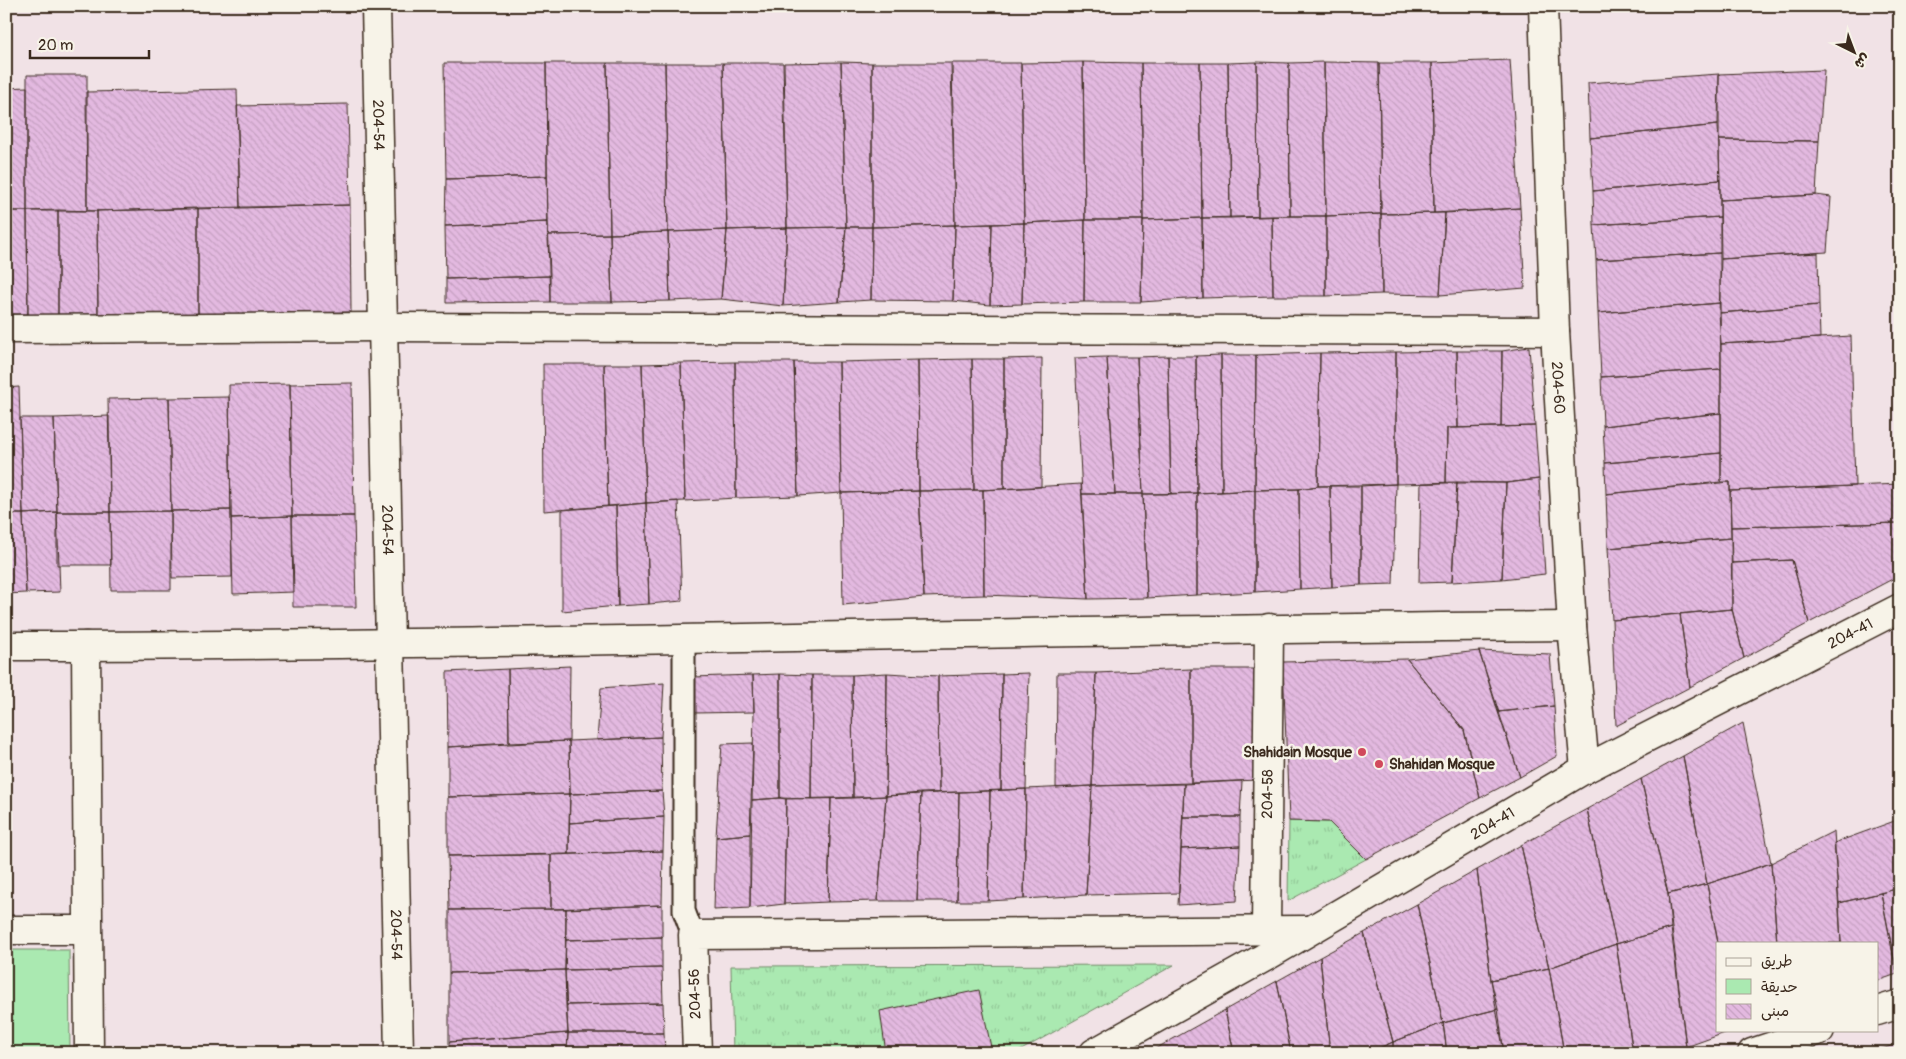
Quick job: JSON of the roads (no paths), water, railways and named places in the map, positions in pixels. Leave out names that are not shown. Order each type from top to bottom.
[{"type":"street","name":"204-54","points":[[376,6],[399,1053]]},
{"type":"street","name":"204-60","points":[[1543,6],[1555,331],[1572,626],[1585,768]]},
{"type":"street","points":[[6,329],[384,327],[1555,331]]},
{"type":"street","name":"204-41","points":[[1094,1053],[1312,930],[1585,768],[1900,608]]},
{"type":"street","points":[[6,646],[391,643],[1269,628],[1572,626]]},
{"type":"street","name":"204-58","points":[[1266,930],[1269,628]]},
{"type":"street","points":[[86,646],[89,1053]]},
{"type":"street","points":[[6,930],[87,930]]},
{"type":"street","points":[[693,935],[1312,930]]},
{"type":"street","name":"204-56","points":[[693,935],[698,1053]]},
{"type":"street","points":[[1878,1011],[1900,1004]]},
{"type":"street","points":[[1752,1053],[1814,1032]]},
{"type":"lane","points":[[684,638],[684,911],[693,935]]},
{"type":"place","name":"Shahidain Mosque","points":[[1362,752]]},
{"type":"place","name":"Shahidan Mosque","points":[[1379,764]]}]
